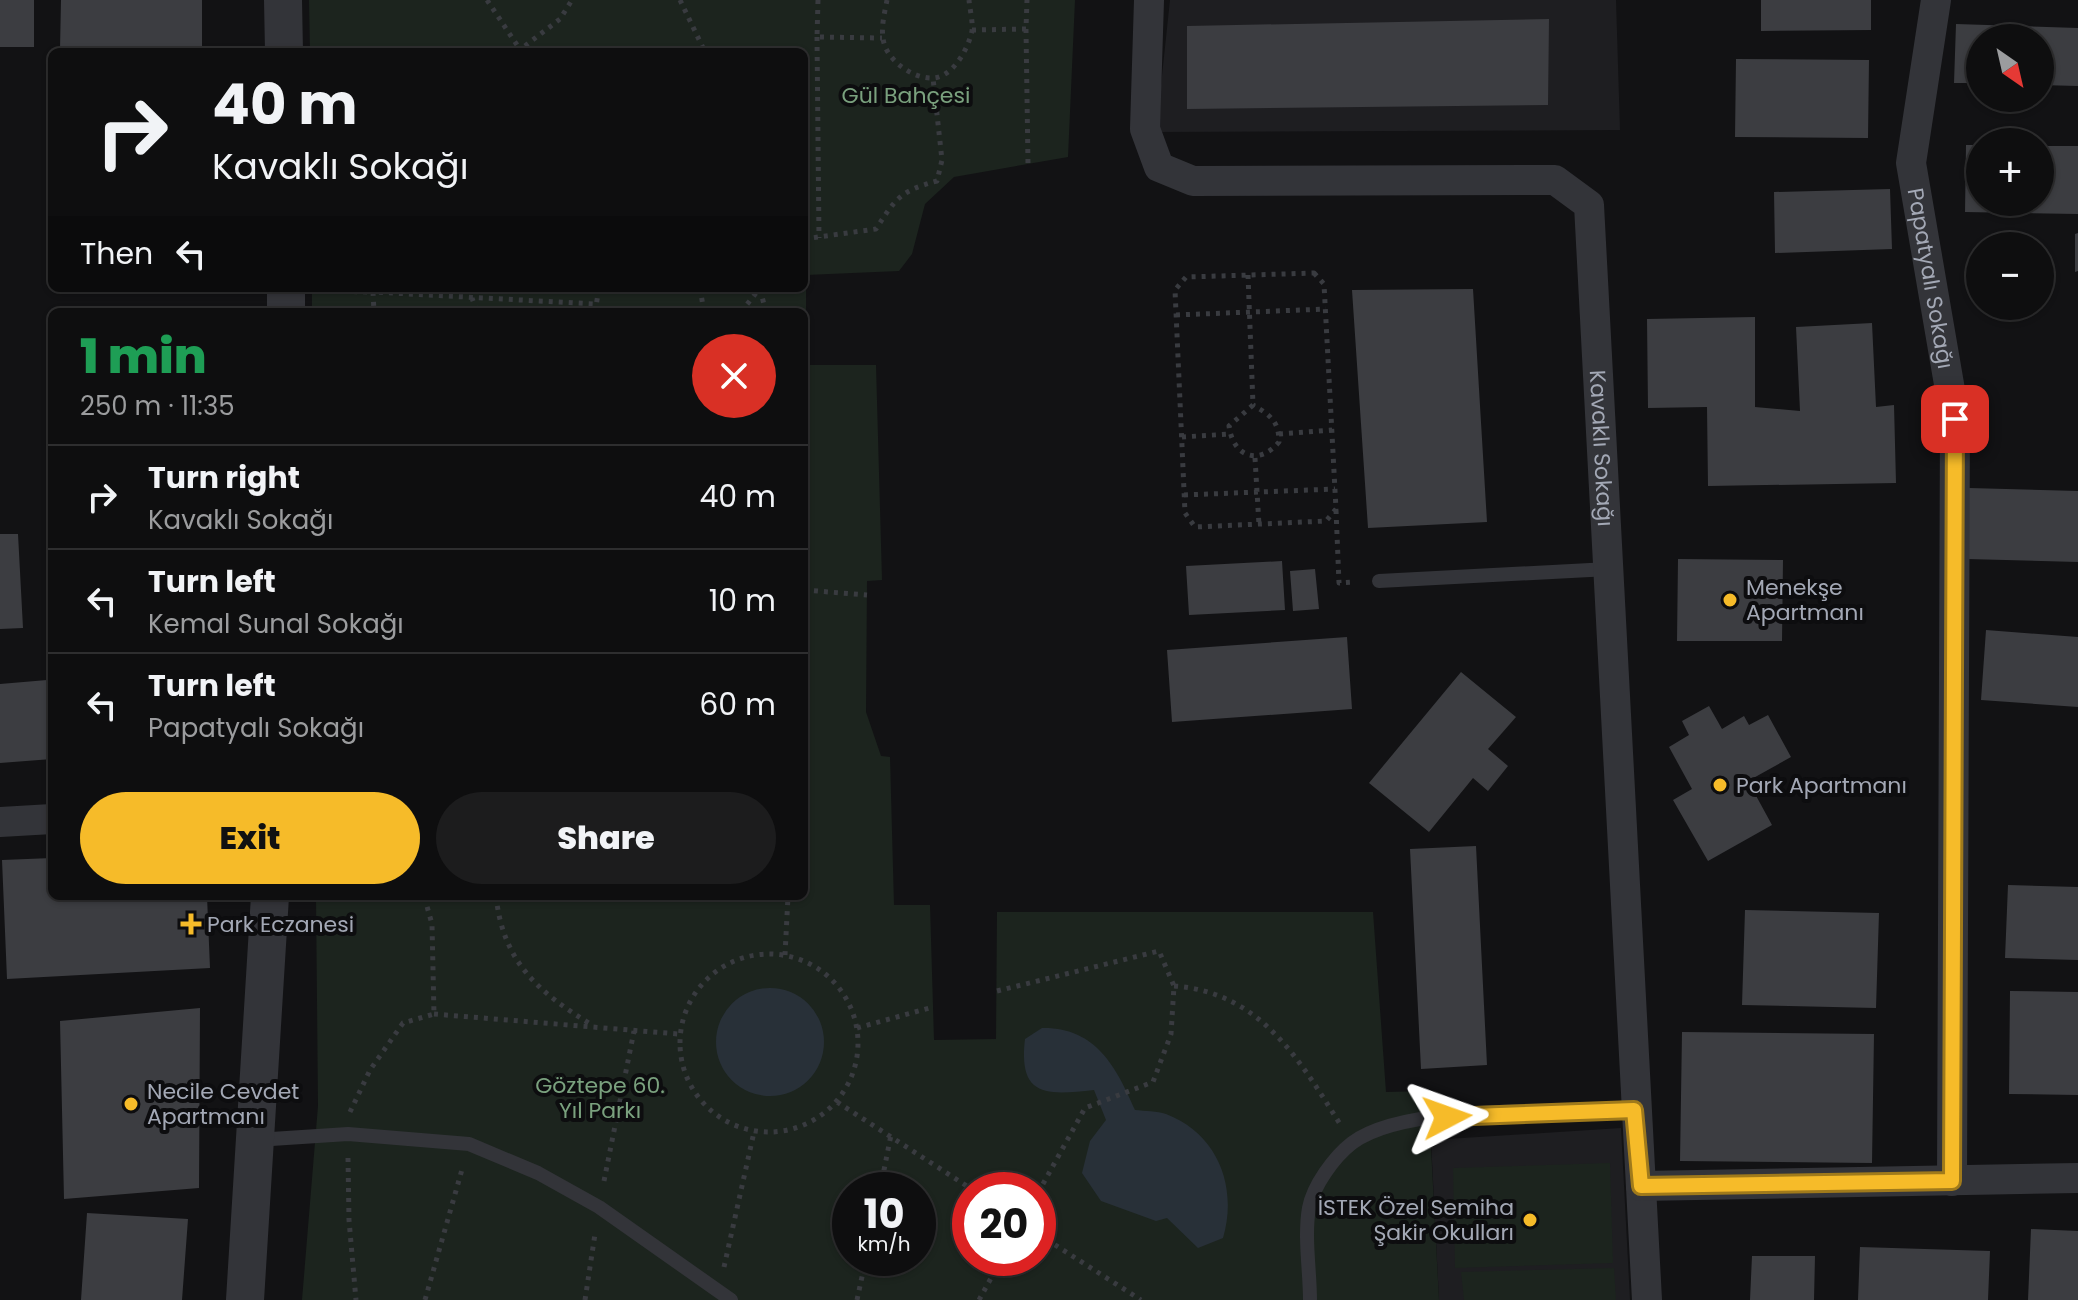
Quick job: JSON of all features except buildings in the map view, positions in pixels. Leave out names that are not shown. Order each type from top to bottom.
[{"type":"street","points":[[283,0],[284,48]]},
{"type":"street","name":"Kavaklı Sokağı","points":[[1149,0],[1145,129],[1159,167],[1193,181],[1555,180],[1589,205],[1634,1110],[1647,1300]]},
{"type":"street","name":"Papatyalı Sokağı","points":[[1936,0],[1911,163],[1955,419],[1952,1181]]},
{"type":"street","points":[[0,822],[48,819]]},
{"type":"street","points":[[245,1300],[270,900]]},
{"type":"street","points":[[1641,1186],[2078,1178]]},
{"type":"lane","points":[[1379,581],[1609,569]]},
{"type":"lane","points":[[1310,1300],[1309,1208],[1323,1175],[1352,1143],[1384,1128],[1464,1115],[1634,1110]]},
{"type":"lane","points":[[253,1141],[348,1134],[469,1144],[538,1173],[599,1207],[725,1296]]},
{"type":"path","points":[[487,0],[518,48]]},
{"type":"path","points":[[524,48],[560,19],[572,0]]},
{"type":"path","points":[[680,0],[703,48]]},
{"type":"path","points":[[818,0],[819,238]]},
{"type":"path","points":[[887,0],[882,38],[894,62],[909,72],[933,78],[947,73],[962,55],[972,30],[969,0]]},
{"type":"path","points":[[1027,0],[1028,164]]},
{"type":"path","points":[[972,30],[1026,29]]},
{"type":"path","points":[[817,37],[882,38]]},
{"type":"path","points":[[808,239],[876,229],[896,198],[909,189],[937,181],[942,160],[933,78]]},
{"type":"path","points":[[1336,509],[1326,521],[1195,527],[1185,513],[1175,290],[1186,277],[1314,273],[1324,284],[1326,309],[1336,509],[1339,583],[1379,581]]},
{"type":"path","points":[[1248,275],[1253,405]]},
{"type":"path","points":[[286,296],[344,292]]},
{"type":"path","points":[[398,292],[595,304]]},
{"type":"path","points":[[474,292],[472,298],[476,308]]},
{"type":"path","points":[[595,308],[598,292]]},
{"type":"path","points":[[744,308],[757,292]]},
{"type":"path","points":[[1176,315],[1326,309]]},
{"type":"path","points":[[1253,405],[1272,416],[1279,434],[1279,442],[1270,454],[1255,458],[1240,452],[1229,426],[1253,405]]},
{"type":"path","points":[[1279,434],[1332,430]]},
{"type":"path","points":[[1182,437],[1230,434]]},
{"type":"path","points":[[1255,458],[1259,525]]},
{"type":"path","points":[[1184,495],[1335,489]]},
{"type":"path","points":[[808,590],[867,595]]},
{"type":"path","points":[[425,900],[432,924],[434,1014]]},
{"type":"path","points":[[496,900],[500,929],[527,976],[593,1026]]},
{"type":"path","points":[[785,955],[788,900]]},
{"type":"path","points":[[997,991],[1159,951],[1174,986],[1171,1034],[1153,1082],[1085,1108],[1050,1172]]},
{"type":"path","points":[[763,953],[785,955],[820,968],[842,989],[857,1028],[859,1046],[853,1075],[837,1102],[813,1121],[784,1131],[754,1132],[729,1123],[699,1098],[681,1063],[678,1034],[697,989],[715,971],[738,958],[763,953]]},
{"type":"path","points":[[1174,986],[1199,988],[1223,995],[1268,1025],[1317,1087],[1352,1143]]},
{"type":"path","points":[[857,1028],[933,1007]]},
{"type":"path","points":[[356,1300],[349,1220],[349,1113],[370,1070],[403,1023],[434,1014],[678,1034]]},
{"type":"path","points":[[585,1300],[599,1207],[634,1031]]},
{"type":"path","points":[[837,1102],[952,1176]]},
{"type":"path","points":[[725,1296],[754,1132]]},
{"type":"path","points":[[884,1172],[891,1135]]},
{"type":"path","points":[[425,1300],[469,1144]]},
{"type":"path","points":[[1056,1246],[1141,1300]]},
{"type":"path","points":[[857,1300],[862,1276]]},
{"type":"path","points":[[979,1300],[992,1276]]},
{"type":"shaded area","points":[[1170,0],[1616,0],[1620,130],[1156,132]]},
{"type":"shaded area","points":[[770,988],[791,992],[808,1004],[820,1021],[824,1042],[820,1063],[808,1080],[791,1092],[770,1096],[749,1092],[732,1080],[720,1063],[716,1042],[720,1021],[732,1004],[749,992]]},
{"type":"shaded area","points":[[1042,1028],[1060,1029],[1090,1042],[1111,1064],[1135,1110],[1166,1114],[1199,1135],[1220,1164],[1225,1182],[1228,1200],[1223,1238],[1198,1248],[1167,1218],[1156,1221],[1101,1201],[1082,1173],[1090,1141],[1106,1120],[1094,1090],[1050,1092],[1031,1082],[1026,1073],[1025,1039]]},
{"type":"shaded area","name":"İSTEK Özel Semiha Şakir Okulları","points":[[1621,1128],[1630,1300],[1439,1300],[1431,1140]]},
{"type":"green space","name":"Göztepe 60. Yıl Parkı","points":[[309,0],[1075,0],[1068,157],[954,177],[925,204],[912,254],[899,271],[808,275],[808,48],[310,48]]},
{"type":"green space","name":"Göztepe 60. Yıl Parkı","points":[[312,292],[806,292],[806,308],[312,308]]},
{"type":"green space","name":"Göztepe 60. Yıl Parkı","points":[[808,365],[876,365],[882,580],[867,581],[866,712],[881,756],[890,757],[894,905],[930,905],[934,1040],[996,1039],[997,912],[1373,912],[1386,1092],[1428,1091],[1439,1300],[302,1300],[318,1106],[316,900],[808,900]]},
{"type":"green space","points":[[1610,1163],[1613,1263],[1455,1268],[1453,1168]]},
{"type":"green space","points":[[1614,1268],[1616,1300],[1464,1300],[1461,1272]]},
{"type":"place","name":"Menekşe Apartmanı","points":[[1730,600]]},
{"type":"place","name":"Park Apartmanı","points":[[1720,785]]},
{"type":"place","name":"Park Eczanesi","points":[[191,924]]},
{"type":"place","name":"Necile Cevdet Apartmanı","points":[[131,1104]]},
{"type":"place","name":"İSTEK Özel Semiha Şakir Okulları","points":[[1530,1220]]},
{"type":"route","points":[[1447,1117],[1634,1110],[1641,1186],[1952,1181],[1955,419]]},
{"type":"park label","name":"Gül Bahçesi","points":[[906,95]]}]
